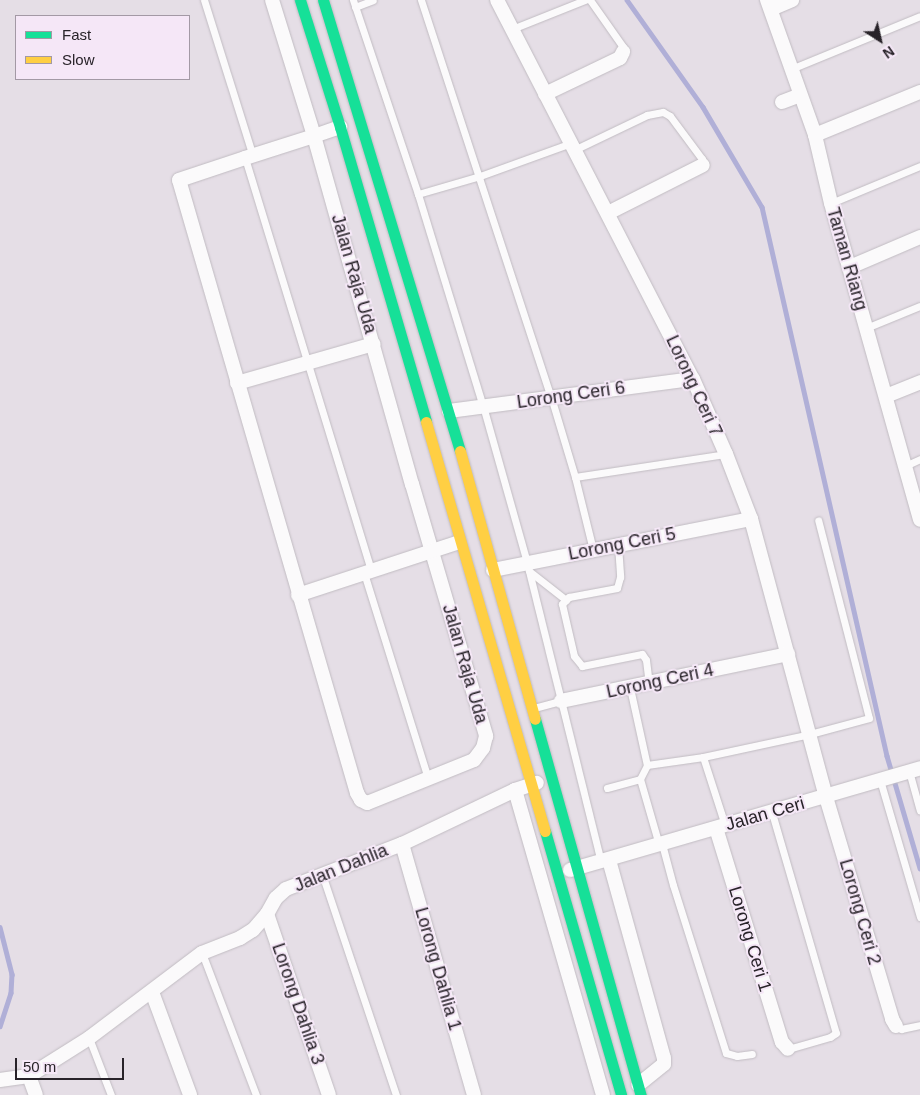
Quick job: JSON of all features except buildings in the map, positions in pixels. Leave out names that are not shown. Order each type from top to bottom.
[{"type":"main road","name":"Jalan Raja Uda","points":[[300,0],[340,128],[621,1095]]},
{"type":"main road","points":[[323,0],[449,412],[639,1090]]},
{"type":"street","name":"Jalan Raja Uda","points":[[249,157],[179,180],[357,793],[361,800],[367,803],[474,760],[483,748],[486,736],[314,136],[272,0]]},
{"type":"street","name":"Lorong Ceri 7","points":[[497,0],[693,379],[726,454],[751,520],[826,797]]},
{"type":"street","points":[[769,4],[792,0]]},
{"type":"street","name":"Taman Riang","points":[[769,4],[815,135],[830,203],[850,267],[920,520]]},
{"type":"street","points":[[545,94],[620,58],[623,52]]},
{"type":"street","points":[[815,135],[920,92]]},
{"type":"street","points":[[782,102],[800,95]]},
{"type":"street","points":[[249,157],[340,128]]},
{"type":"street","points":[[608,213],[703,165]]},
{"type":"street","points":[[850,267],[920,237]]},
{"type":"street","points":[[238,383],[374,344]]},
{"type":"street","name":"Lorong Ceri 6","points":[[449,412],[693,379]]},
{"type":"street","points":[[886,396],[920,382]]},
{"type":"street","name":"Lorong Ceri 5","points":[[493,570],[528,567],[593,550],[751,520]]},
{"type":"street","points":[[298,595],[459,542]]},
{"type":"street","name":"Lorong Ceri 4","points":[[561,701],[788,654]]},
{"type":"street","name":"Jalan Ceri","points":[[557,874],[772,813],[910,770]]},
{"type":"street","name":"Jalan Dahlia","points":[[1,1080],[29,1076],[89,1038],[202,953],[246,934],[267,914],[276,898],[286,890],[322,874],[402,844],[515,790],[552,778]]},
{"type":"street","points":[[515,790],[603,1095]]},
{"type":"street","name":"Lorong Ceri 2","points":[[826,797],[892,1019],[896,1026]]},
{"type":"street","name":"Lorong Ceri 1","points":[[720,827],[782,1042],[788,1048]]},
{"type":"street","name":"Lorong Dahlia 1","points":[[402,844],[474,1095]]},
{"type":"street","points":[[605,861],[664,1058],[664,1064],[639,1090]]},
{"type":"street","name":"Lorong Dahlia 3","points":[[267,914],[329,1095]]},
{"type":"street","points":[[152,992],[190,1095]]},
{"type":"street","points":[[29,1076],[36,1095]]},
{"type":"lane","points":[[204,0],[428,779]]},
{"type":"lane","points":[[373,0],[354,4],[418,194],[484,406],[605,861]]},
{"type":"lane","points":[[421,0],[551,397],[575,477],[593,550]]},
{"type":"lane","points":[[512,29],[585,0]]},
{"type":"lane","points":[[590,0],[623,47],[623,52]]},
{"type":"lane","points":[[791,69],[920,16]]},
{"type":"lane","points":[[418,194],[573,147],[647,116],[663,112],[670,116],[702,159],[703,165]]},
{"type":"lane","points":[[830,203],[920,166]]},
{"type":"lane","points":[[866,328],[920,306]]},
{"type":"lane","points":[[575,477],[726,454]]},
{"type":"lane","points":[[905,466],[920,459]]},
{"type":"lane","points":[[647,765],[703,757],[810,734],[869,718],[818,520]]},
{"type":"lane","points":[[618,545],[620,577],[617,588],[569,597],[562,604],[574,656],[582,666],[642,654],[646,660],[649,684]]},
{"type":"lane","points":[[528,567],[566,600]]},
{"type":"lane","points":[[630,688],[647,765],[640,779],[726,1053],[737,1056],[752,1054]]},
{"type":"lane","name":"Lorong Ceri 4","points":[[532,709],[561,701]]},
{"type":"lane","points":[[703,757],[720,827]]},
{"type":"lane","points":[[910,770],[920,811]]},
{"type":"lane","points":[[606,788],[640,779]]},
{"type":"lane","points":[[882,779],[920,917]]},
{"type":"lane","points":[[772,813],[836,1033],[830,1037],[788,1048]]},
{"type":"lane","points":[[322,874],[396,1095]]},
{"type":"lane","points":[[202,953],[256,1095]]},
{"type":"lane","points":[[896,1026],[901,1029],[920,1025]]},
{"type":"lane","points":[[89,1038],[111,1095]]},
{"type":"waterway","points":[[627,0],[703,107],[762,207],[887,756],[920,868]]},
{"type":"waterway","points":[[0,927],[12,974],[11,993],[0,1026]]},
{"type":"traffic: fast","points":[[300,0],[340,127],[426,422]]},
{"type":"traffic: fast","points":[[323,0],[460,451]]},
{"type":"traffic: fast","points":[[535,719],[641,1095]]},
{"type":"traffic: fast","points":[[545,831],[621,1095]]},
{"type":"traffic: slow","points":[[426,422],[545,831]]},
{"type":"traffic: slow","points":[[460,451],[535,719]]}]
